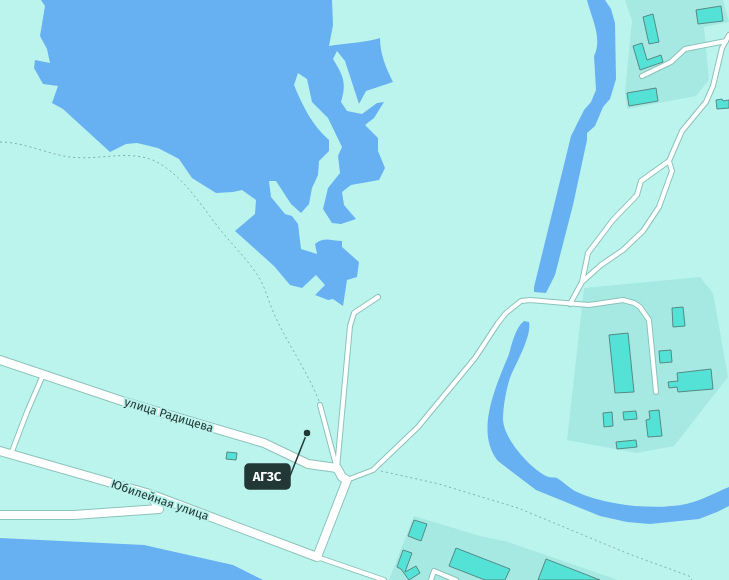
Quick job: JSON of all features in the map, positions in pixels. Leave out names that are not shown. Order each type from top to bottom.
[{"type":"street","name":"улица Радищева","points":[[0,360],[122,401],[264,443],[308,464],[336,468]]},
{"type":"street","name":"Юбилейная улица","points":[[0,451],[150,494],[317,557]]},
{"type":"street","points":[[317,557],[347,480],[342,477],[336,468]]},
{"type":"street","points":[[0,515],[74,514],[159,509],[150,494]]},
{"type":"lane","points":[[570,304],[582,282],[588,254],[613,220],[637,195],[641,182],[669,161],[682,131],[706,102],[714,86],[722,48],[729,35]]},
{"type":"lane","points":[[642,76],[671,62],[686,49],[726,41]]},
{"type":"lane","points":[[582,282],[601,265],[623,250],[642,231],[659,207],[672,171],[669,161]]},
{"type":"lane","points":[[336,468],[350,326],[354,313],[378,297]]},
{"type":"lane","points":[[347,480],[373,470],[418,427],[475,358],[498,323],[514,305],[521,301],[530,300],[589,305],[623,300],[640,306],[649,320],[656,392]]},
{"type":"lane","points":[[11,454],[27,412],[44,374]]},
{"type":"lane","points":[[320,405],[336,468]]},
{"type":"lane","points":[[317,557],[384,580]]},
{"type":"lane","points":[[431,580],[434,572],[456,580]]},
{"type":"path","points":[[0,142],[13,142],[71,157],[100,158],[141,156],[162,164],[180,180],[201,203],[227,238],[249,261],[262,282],[275,318],[301,362],[320,405]]},
{"type":"path","points":[[373,470],[395,473],[439,484],[518,508],[629,554],[689,576],[692,580]]},
{"type":"shaded area","points":[[625,0],[723,0],[729,22],[704,27],[709,80],[696,96],[627,109],[625,91],[632,21]]},
{"type":"shaded area","points":[[700,277],[713,293],[728,377],[674,446],[637,453],[567,440],[584,288]]},
{"type":"shaded area","points":[[414,516],[480,536],[508,542],[618,580],[389,580]]},
{"type":"water","points":[[41,0],[332,0],[333,25],[329,46],[380,38],[384,61],[393,82],[366,91],[359,104],[345,61],[337,51],[333,59],[343,79],[344,89],[341,102],[347,111],[362,114],[377,103],[384,102],[374,118],[365,125],[378,138],[378,151],[385,168],[379,180],[351,185],[342,192],[344,205],[356,219],[341,224],[332,223],[323,209],[328,188],[340,173],[338,156],[342,147],[328,118],[312,102],[307,79],[298,73],[294,85],[308,115],[329,140],[329,151],[319,161],[318,175],[312,188],[309,204],[301,213],[291,204],[276,181],[269,181],[271,197],[285,214],[292,216],[298,224],[301,249],[317,254],[315,244],[321,240],[342,241],[342,247],[359,262],[357,277],[347,280],[343,306],[333,299],[328,300],[315,295],[325,285],[316,275],[302,288],[290,285],[274,266],[235,231],[255,214],[256,200],[242,190],[216,193],[192,178],[179,159],[158,148],[137,143],[126,144],[110,152],[63,109],[52,103],[58,86],[43,84],[34,68],[35,60],[50,63],[47,49],[40,36],[45,6]]},
{"type":"water","points":[[587,0],[605,0],[611,9],[615,23],[616,79],[610,99],[603,107],[595,126],[587,133],[587,140],[573,205],[555,275],[546,293],[534,292],[571,136],[584,110],[591,102],[596,90],[594,56],[597,35]]},
{"type":"water","points":[[524,321],[529,322],[528,335],[510,378],[504,404],[503,420],[508,436],[518,452],[532,466],[547,477],[557,478],[577,492],[599,500],[624,505],[661,507],[687,504],[729,487],[729,506],[699,519],[650,524],[627,522],[600,516],[536,490],[498,461],[491,449],[488,436],[490,408],[514,336]]},
{"type":"water","points":[[0,538],[144,545],[233,565],[263,580],[0,580]]},
{"type":"building","points":[[721,6],[723,21],[698,24],[696,10]]},
{"type":"building","points":[[653,14],[659,42],[649,44],[643,17]]},
{"type":"building","points":[[642,43],[647,60],[661,55],[663,62],[640,70],[633,46]]},
{"type":"building","points":[[656,88],[658,101],[629,106],[627,93]]},
{"type":"building","points":[[722,99],[723,101],[729,100],[729,108],[717,109],[716,100]]},
{"type":"building","points":[[683,307],[685,326],[673,327],[672,308]]},
{"type":"building","points":[[628,333],[634,392],[615,393],[609,335]]},
{"type":"building","points":[[671,350],[672,362],[660,363],[659,351]]},
{"type":"building","points":[[711,369],[713,389],[678,392],[677,387],[669,388],[668,382],[678,381],[677,373]]},
{"type":"building","points":[[659,410],[662,436],[648,437],[646,420],[650,419],[649,411]]},
{"type":"building","points":[[636,411],[637,419],[624,420],[623,412]]},
{"type":"building","points":[[612,412],[613,426],[604,427],[603,413]]},
{"type":"building","points":[[636,440],[637,447],[617,449],[616,442]]},
{"type":"building","points":[[227,452],[237,453],[236,460],[226,459]]},
{"type":"building","points":[[414,520],[427,524],[421,541],[408,536]]},
{"type":"building","points":[[456,548],[510,569],[505,580],[485,580],[449,566]]},
{"type":"building","points":[[403,550],[412,553],[405,572],[416,566],[420,573],[409,580],[401,569],[397,567]]},
{"type":"building","points":[[546,559],[600,580],[538,580]]},
{"type":"place","name":"АГЗС","points":[[307,433]]}]
